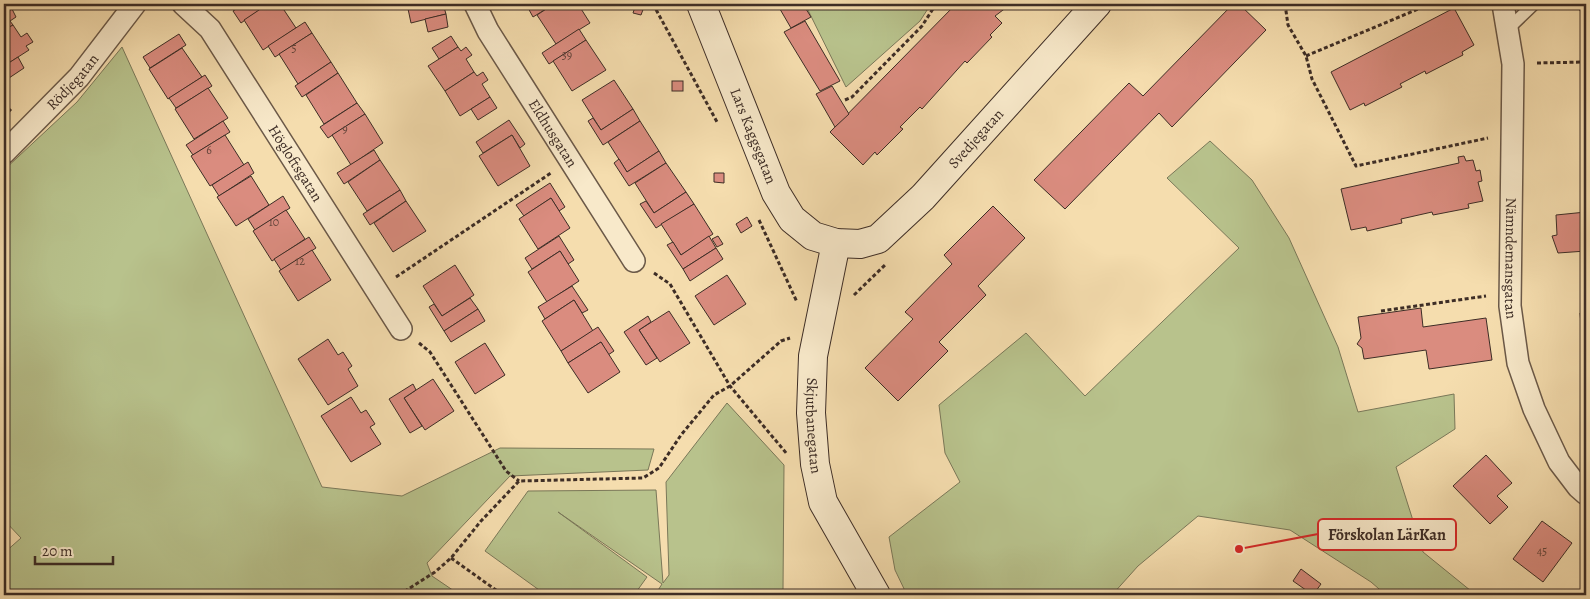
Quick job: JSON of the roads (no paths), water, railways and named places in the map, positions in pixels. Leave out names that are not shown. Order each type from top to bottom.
[{"type":"street","name":"Rödjegatan","points":[[4,154],[79,77],[135,4]]},
{"type":"street","name":"Högloftsgatan","points":[[183,4],[210,29],[401,329]]},
{"type":"street","name":"Eldhusgatan","points":[[476,4],[488,31],[634,261]]},
{"type":"street","name":"Lars Kaggsgatan","points":[[701,4],[776,193],[792,219],[806,231],[813,236],[836,244]]},
{"type":"street","name":"Svedjegatan","points":[[836,244],[860,244],[878,239],[923,197],[1097,4]]},
{"type":"street","name":"Nämndemansgatan","points":[[1503,4],[1513,64],[1510,306],[1518,363],[1534,410],[1559,462],[1578,488],[1586,494]]},
{"type":"street","name":"Skjutbanegatan","points":[[836,244],[807,306],[814,356],[811,413],[814,464],[823,502],[876,595]]},
{"type":"lane","points":[[1508,29],[1534,4]]},
{"type":"place","name":"Förskolan LärKan","points":[[1239,549]]}]
